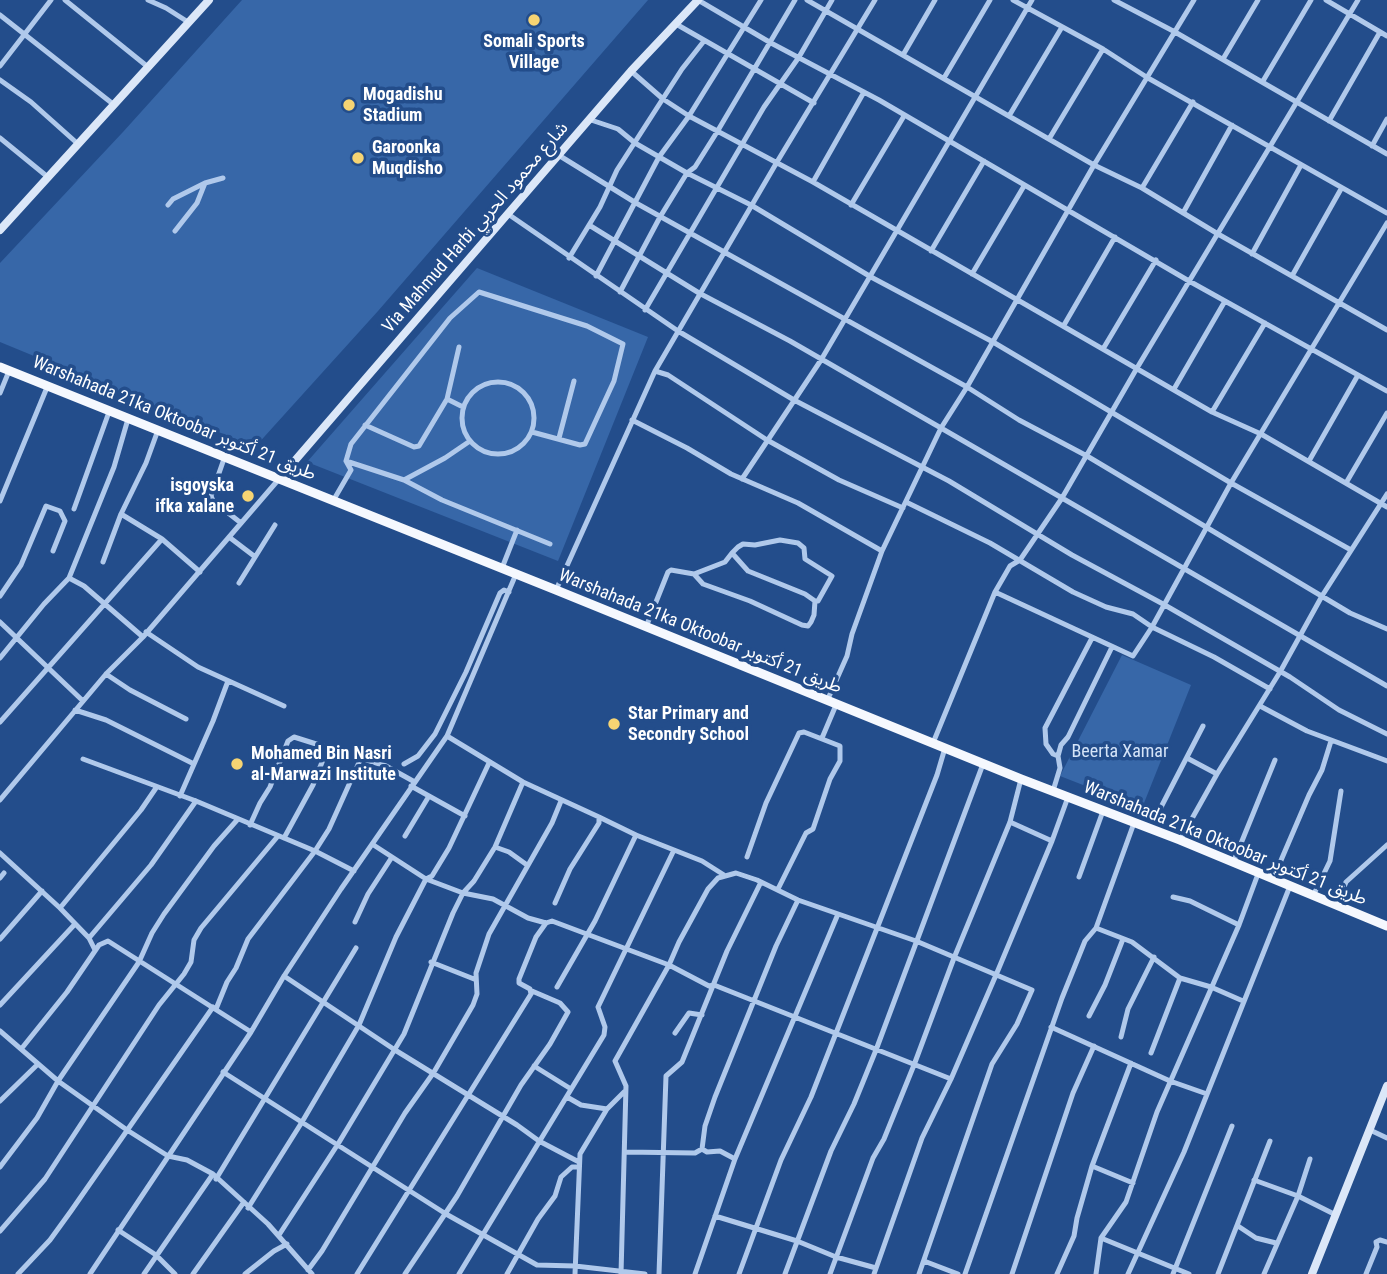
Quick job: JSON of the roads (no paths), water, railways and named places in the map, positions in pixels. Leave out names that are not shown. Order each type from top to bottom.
[{"type":"main road","name":"Warshahada 21ka Oktoobar طريق 21 أكتوبر","points":[[4,369],[983,764],[1180,840],[1387,926]]},
{"type":"street","points":[[0,66],[51,0]]},
{"type":"street","points":[[65,0],[148,67]]},
{"type":"street","points":[[148,0],[188,22]]},
{"type":"street","points":[[2,225],[49,178],[209,0]]},
{"type":"street","points":[[698,0],[951,141],[1189,281],[1387,391]]},
{"type":"street","name":"Via Mahmud Harbi شارع محمود الحربي","points":[[279,479],[631,71],[698,0]]},
{"type":"street","points":[[596,276],[659,157],[689,116],[761,0]]},
{"type":"street","points":[[620,292],[660,217],[717,132],[795,0]]},
{"type":"street","points":[[807,0],[1094,165],[1142,188],[1385,329],[1387,321]]},
{"type":"street","points":[[645,310],[764,107],[799,57],[832,0]]},
{"type":"street","points":[[556,590],[655,371],[776,162],[875,0]]},
{"type":"street","points":[[903,55],[935,0]]},
{"type":"street","points":[[944,78],[990,0]]},
{"type":"street","points":[[1013,0],[1387,213]]},
{"type":"street","points":[[742,479],[821,360],[1032,0]]},
{"type":"street","points":[[1114,0],[1263,81],[1387,155]]},
{"type":"street","points":[[1127,8],[1132,0]]},
{"type":"street","points":[[822,738],[852,634],[882,551],[921,467],[1094,165],[1194,0]]},
{"type":"street","points":[[1223,60],[1258,0]]},
{"type":"street","points":[[1263,81],[1311,0]]},
{"type":"street","points":[[1326,0],[1387,36]]},
{"type":"street","points":[[933,743],[995,592],[1010,566],[1020,561],[1062,498],[1358,0]]},
{"type":"street","points":[[0,15],[113,104]]},
{"type":"street","points":[[676,24],[814,103]]},
{"type":"street","points":[[1009,116],[1062,27]]},
{"type":"street","points":[[1329,121],[1380,32]]},
{"type":"street","points":[[569,258],[617,170],[704,41]]},
{"type":"street","points":[[1049,139],[1103,49]]},
{"type":"street","points":[[631,71],[663,99],[689,116],[813,182],[1212,412],[1261,434],[1384,506]]},
{"type":"street","points":[[0,80],[31,102],[79,145]]},
{"type":"street","points":[[813,182],[864,92]]},
{"type":"street","points":[[1142,188],[1193,102]]},
{"type":"street","points":[[852,205],[904,116]]},
{"type":"street","points":[[1372,146],[1387,119]]},
{"type":"street","points":[[591,120],[618,129],[659,157],[751,205],[871,277],[993,342],[1112,410],[1231,483],[1351,550]]},
{"type":"street","points":[[1183,213],[1232,125]]},
{"type":"street","points":[[0,138],[49,178]]},
{"type":"street","points":[[560,156],[636,204],[1087,456],[1350,613],[1387,629]]},
{"type":"street","points":[[931,251],[984,161]]},
{"type":"street","points":[[1252,254],[1301,165]]},
{"type":"street","points":[[168,205],[173,199],[205,183],[223,178]]},
{"type":"street","points":[[175,231],[197,203],[205,183]]},
{"type":"street","points":[[972,274],[1024,186]]},
{"type":"street","points":[[1292,276],[1341,189]]},
{"type":"street","points":[[508,214],[645,310],[794,400],[921,467],[1072,555],[1163,604],[1339,709],[1387,733]]},
{"type":"street","points":[[995,592],[1133,656],[1152,627],[1231,483],[1387,223]]},
{"type":"street","points":[[589,225],[699,293],[941,428],[1387,686]]},
{"type":"street","points":[[1064,325],[1115,237]]},
{"type":"street","points":[[1103,349],[1156,260]]},
{"type":"street","points":[[333,500],[351,470],[346,461],[351,444],[450,318],[480,292],[587,326],[620,340],[623,344],[614,380],[586,442],[580,445],[532,432]]},
{"type":"street","points":[[1174,388],[1225,301]]},
{"type":"street","points":[[1212,412],[1265,323]]},
{"type":"street","points":[[365,425],[417,447],[447,398],[460,347]]},
{"type":"street","points":[[0,393],[4,369]]},
{"type":"street","points":[[655,371],[668,375],[767,440],[839,480],[905,505],[990,543],[1073,592],[1107,607],[1133,614],[1152,627],[1214,657],[1270,689]]},
{"type":"street","points":[[1309,461],[1358,375]]},
{"type":"street","points":[[559,438],[574,381]]},
{"type":"street","points":[[491,382],[510,384],[519,388],[532,403],[532,432],[526,443],[516,451],[504,455],[491,454],[480,450],[464,431],[463,407],[474,391],[482,386],[491,382]]},
{"type":"street","points":[[0,501],[48,385]]},
{"type":"street","points":[[447,398],[463,407]]},
{"type":"street","points":[[75,509],[109,412]]},
{"type":"street","points":[[1346,483],[1387,413]]},
{"type":"street","points":[[0,658],[69,578],[114,467],[128,419]]},
{"type":"street","points":[[632,420],[742,479],[798,503],[882,551]]},
{"type":"street","points":[[103,562],[158,430]]},
{"type":"street","points":[[404,480],[470,441]]},
{"type":"street","points":[[225,456],[211,496],[213,502],[241,523]]},
{"type":"street","points":[[346,461],[404,480],[442,500],[550,544]]},
{"type":"street","points":[[0,798],[279,479]]},
{"type":"street","points":[[1180,840],[1322,596],[1351,550],[1384,506],[1387,494]]},
{"type":"street","points":[[0,596],[21,565],[46,506],[60,511],[65,521],[53,551]]},
{"type":"street","points":[[121,514],[162,539],[200,572]]},
{"type":"street","points":[[239,583],[275,524]]},
{"type":"street","points":[[502,568],[517,530]]},
{"type":"street","points":[[229,537],[254,556]]},
{"type":"street","points":[[0,722],[162,539]]},
{"type":"street","points":[[694,575],[724,562],[743,544],[790,540],[804,548],[805,559],[832,576],[818,601],[815,601]]},
{"type":"street","points":[[732,553],[748,571],[805,594],[815,601]]},
{"type":"street","points":[[646,627],[671,570],[694,575],[703,584],[750,601],[802,625],[808,626],[811,622],[815,601]]},
{"type":"street","points":[[90,1274],[412,783],[447,736],[516,574]]},
{"type":"street","points":[[69,578],[84,586],[144,634],[198,667],[284,706]]},
{"type":"street","points":[[404,764],[418,756],[435,734],[466,672],[500,593],[504,590],[509,592]]},
{"type":"street","points":[[0,622],[83,701]]},
{"type":"street","points":[[1058,756],[1053,754],[1046,744],[1045,729],[1092,638]]},
{"type":"street","points":[[1053,791],[1060,768],[1060,745],[1069,737],[1112,647]]},
{"type":"street","points":[[106,674],[130,690],[186,719]]},
{"type":"street","points":[[180,796],[214,721],[228,681]]},
{"type":"street","points":[[1260,706],[1331,741],[1387,761]]},
{"type":"street","points":[[75,710],[106,720],[194,764]]},
{"type":"street","points":[[1159,811],[1203,726]]},
{"type":"street","points":[[747,857],[766,803],[800,733],[841,746],[840,761],[830,779],[813,829],[806,833],[778,889]]},
{"type":"street","points":[[447,736],[523,782],[636,835],[702,861],[724,875]]},
{"type":"street","points":[[250,825],[270,787],[288,741],[294,737],[386,766],[429,796],[465,816]]},
{"type":"street","points":[[1273,879],[1322,770],[1331,741]]},
{"type":"street","points":[[0,1231],[45,1179],[159,1005],[191,962],[194,940],[201,928],[281,837],[313,785],[328,747]]},
{"type":"street","points":[[738,1274],[781,1160],[811,1097],[937,775],[945,748]]},
{"type":"street","points":[[18,1274],[50,1240],[214,1008],[248,939],[315,851],[341,806],[361,758]]},
{"type":"street","points":[[1187,758],[1217,774]]},
{"type":"street","points":[[83,759],[238,819],[315,851],[354,871]]},
{"type":"street","points":[[1233,863],[1275,760]]},
{"type":"street","points":[[193,1274],[246,1205],[302,1122],[359,1025],[396,937],[426,880],[440,863],[489,763]]},
{"type":"street","points":[[785,1274],[831,1151],[876,1050],[983,764]]},
{"type":"street","points":[[830,1274],[873,1157],[884,1139],[1010,822],[1021,779]]},
{"type":"street","points":[[279,1235],[395,1049],[409,1023],[431,962],[463,893],[474,881],[495,847],[523,782]]},
{"type":"street","points":[[61,908],[156,788]]},
{"type":"street","points":[[1313,896],[1330,861],[1341,791]]},
{"type":"street","points":[[405,836],[429,796]]},
{"type":"street","points":[[715,1216],[797,1241],[875,1271],[922,1138],[996,975],[1068,797]]},
{"type":"street","points":[[0,1031],[58,1080],[127,1130],[167,1156],[187,1160],[214,1176],[279,1235],[310,1272],[473,1005],[477,994],[474,979],[489,934],[552,823],[561,801]]},
{"type":"street","points":[[89,938],[157,858],[196,802]]},
{"type":"street","points":[[1079,877],[1103,811]]},
{"type":"street","points":[[555,904],[570,869],[599,823],[599,817]]},
{"type":"street","points":[[0,1167],[37,1118],[58,1080],[139,962],[164,914],[214,846],[238,819]]},
{"type":"street","points":[[1010,822],[1052,841]]},
{"type":"street","points":[[965,1274],[1051,1027],[1085,941],[1096,928],[1134,823]]},
{"type":"street","points":[[557,987],[587,935],[636,835]]},
{"type":"street","points":[[372,844],[426,880],[463,893],[493,899],[528,918],[552,922],[670,965],[709,986],[714,985],[795,1016],[951,1079]]},
{"type":"street","points":[[1336,906],[1346,882],[1387,845]]},
{"type":"street","points":[[495,847],[509,852],[527,865]]},
{"type":"street","points":[[459,1274],[604,1035],[605,1027],[598,1007],[674,850]]},
{"type":"street","points":[[0,853],[61,908],[89,938],[95,950]]},
{"type":"street","points":[[355,922],[368,894],[392,857]]},
{"type":"street","points":[[621,1272],[625,1152],[624,1078],[615,1061],[670,965],[679,942],[708,889],[724,875],[736,873],[798,900],[916,941],[1032,990],[1017,1024],[992,1064],[919,1274]]},
{"type":"street","points":[[1096,1274],[1101,1238],[1123,1208],[1157,1112],[1239,925],[1258,874]]},
{"type":"street","points":[[659,1274],[666,1076],[682,1062],[727,951],[761,882]]},
{"type":"street","points":[[1128,1274],[1179,1164],[1290,886]]},
{"type":"street","points":[[0,939],[42,891]]},
{"type":"street","points":[[1173,897],[1190,901],[1239,925]]},
{"type":"street","points":[[702,1149],[705,1126],[715,1097],[786,923],[798,900]]},
{"type":"street","points":[[695,1274],[735,1159],[838,914]]},
{"type":"street","points":[[0,1005],[75,923]]},
{"type":"street","points":[[405,1274],[446,1214],[568,1012],[560,1003],[519,983],[536,937],[546,923]]},
{"type":"street","points":[[1096,928],[1132,942],[1180,978],[1243,1001]]},
{"type":"street","points":[[1089,1016],[1105,985],[1123,939]]},
{"type":"street","points":[[22,1048],[67,992],[99,945],[108,941],[251,1032]]},
{"type":"street","points":[[144,1274],[242,1139],[356,948]]},
{"type":"street","points":[[1122,1037],[1128,1009],[1154,957]]},
{"type":"street","points":[[431,962],[474,979]]},
{"type":"street","points":[[284,976],[468,1096],[579,1164]]},
{"type":"street","points":[[1151,1053],[1180,978]]},
{"type":"street","points":[[357,1274],[532,991]]},
{"type":"street","points":[[675,1033],[689,1013],[702,1015]]},
{"type":"street","points":[[1051,1027],[1207,1094]]},
{"type":"street","points":[[0,1042],[6,1037]]},
{"type":"street","points":[[1012,1274],[1073,1093],[1094,1046]]},
{"type":"street","points":[[1056,1274],[1074,1236],[1092,1166],[1131,1062]]},
{"type":"street","points":[[0,1101],[38,1064]]},
{"type":"street","points":[[534,1066],[571,1089]]},
{"type":"street","points":[[223,1072],[446,1214],[537,1265],[575,1266],[645,1274]]},
{"type":"street","points":[[1312,1274],[1370,1130],[1384,1102],[1387,1086]]},
{"type":"street","points":[[575,1274],[580,1154],[607,1109],[624,1092]]},
{"type":"street","points":[[567,1097],[581,1105],[607,1109]]},
{"type":"street","points":[[1174,1271],[1232,1126]]},
{"type":"street","points":[[1370,1130],[1387,1138]]},
{"type":"street","points":[[1218,1274],[1270,1141]]},
{"type":"street","points":[[625,1152],[695,1153],[702,1149]]},
{"type":"street","points":[[702,1149],[706,1152],[720,1151],[735,1159]]},
{"type":"street","points":[[1264,1274],[1298,1196],[1310,1159]]},
{"type":"street","points":[[507,1274],[538,1219],[555,1196],[561,1177],[579,1164]]},
{"type":"street","points":[[1092,1166],[1133,1183]]},
{"type":"street","points":[[1254,1180],[1298,1196],[1336,1215]]},
{"type":"street","points":[[1238,1226],[1256,1238],[1276,1243]]},
{"type":"street","points":[[118,1230],[156,1255],[175,1274]]},
{"type":"street","points":[[1101,1238],[1174,1271],[1189,1274]]},
{"type":"street","points":[[1366,1274],[1377,1242],[1387,1242]]},
{"type":"street","points":[[245,1274],[287,1244]]},
{"type":"street","points":[[923,1261],[958,1274]]},
{"type":"street","points":[[537,1265],[537,1274]]},
{"type":"place","name":"Somali Sports Village","points":[[534,20]]},
{"type":"place","name":"Mogadishu Stadium","points":[[349,105]]},
{"type":"place","name":"Garoonka Muqdisho","points":[[358,158]]},
{"type":"place","name":"isgoyska ifka xalane","points":[[248,496]]},
{"type":"place","name":"Star Primary and Secondry School","points":[[614,724]]},
{"type":"place","name":"Mohamed Bin Nasri al-Marwazi Institute","points":[[237,764]]},
{"type":"park label","name":"Beerta Xamar","points":[[1120,752]]}]
